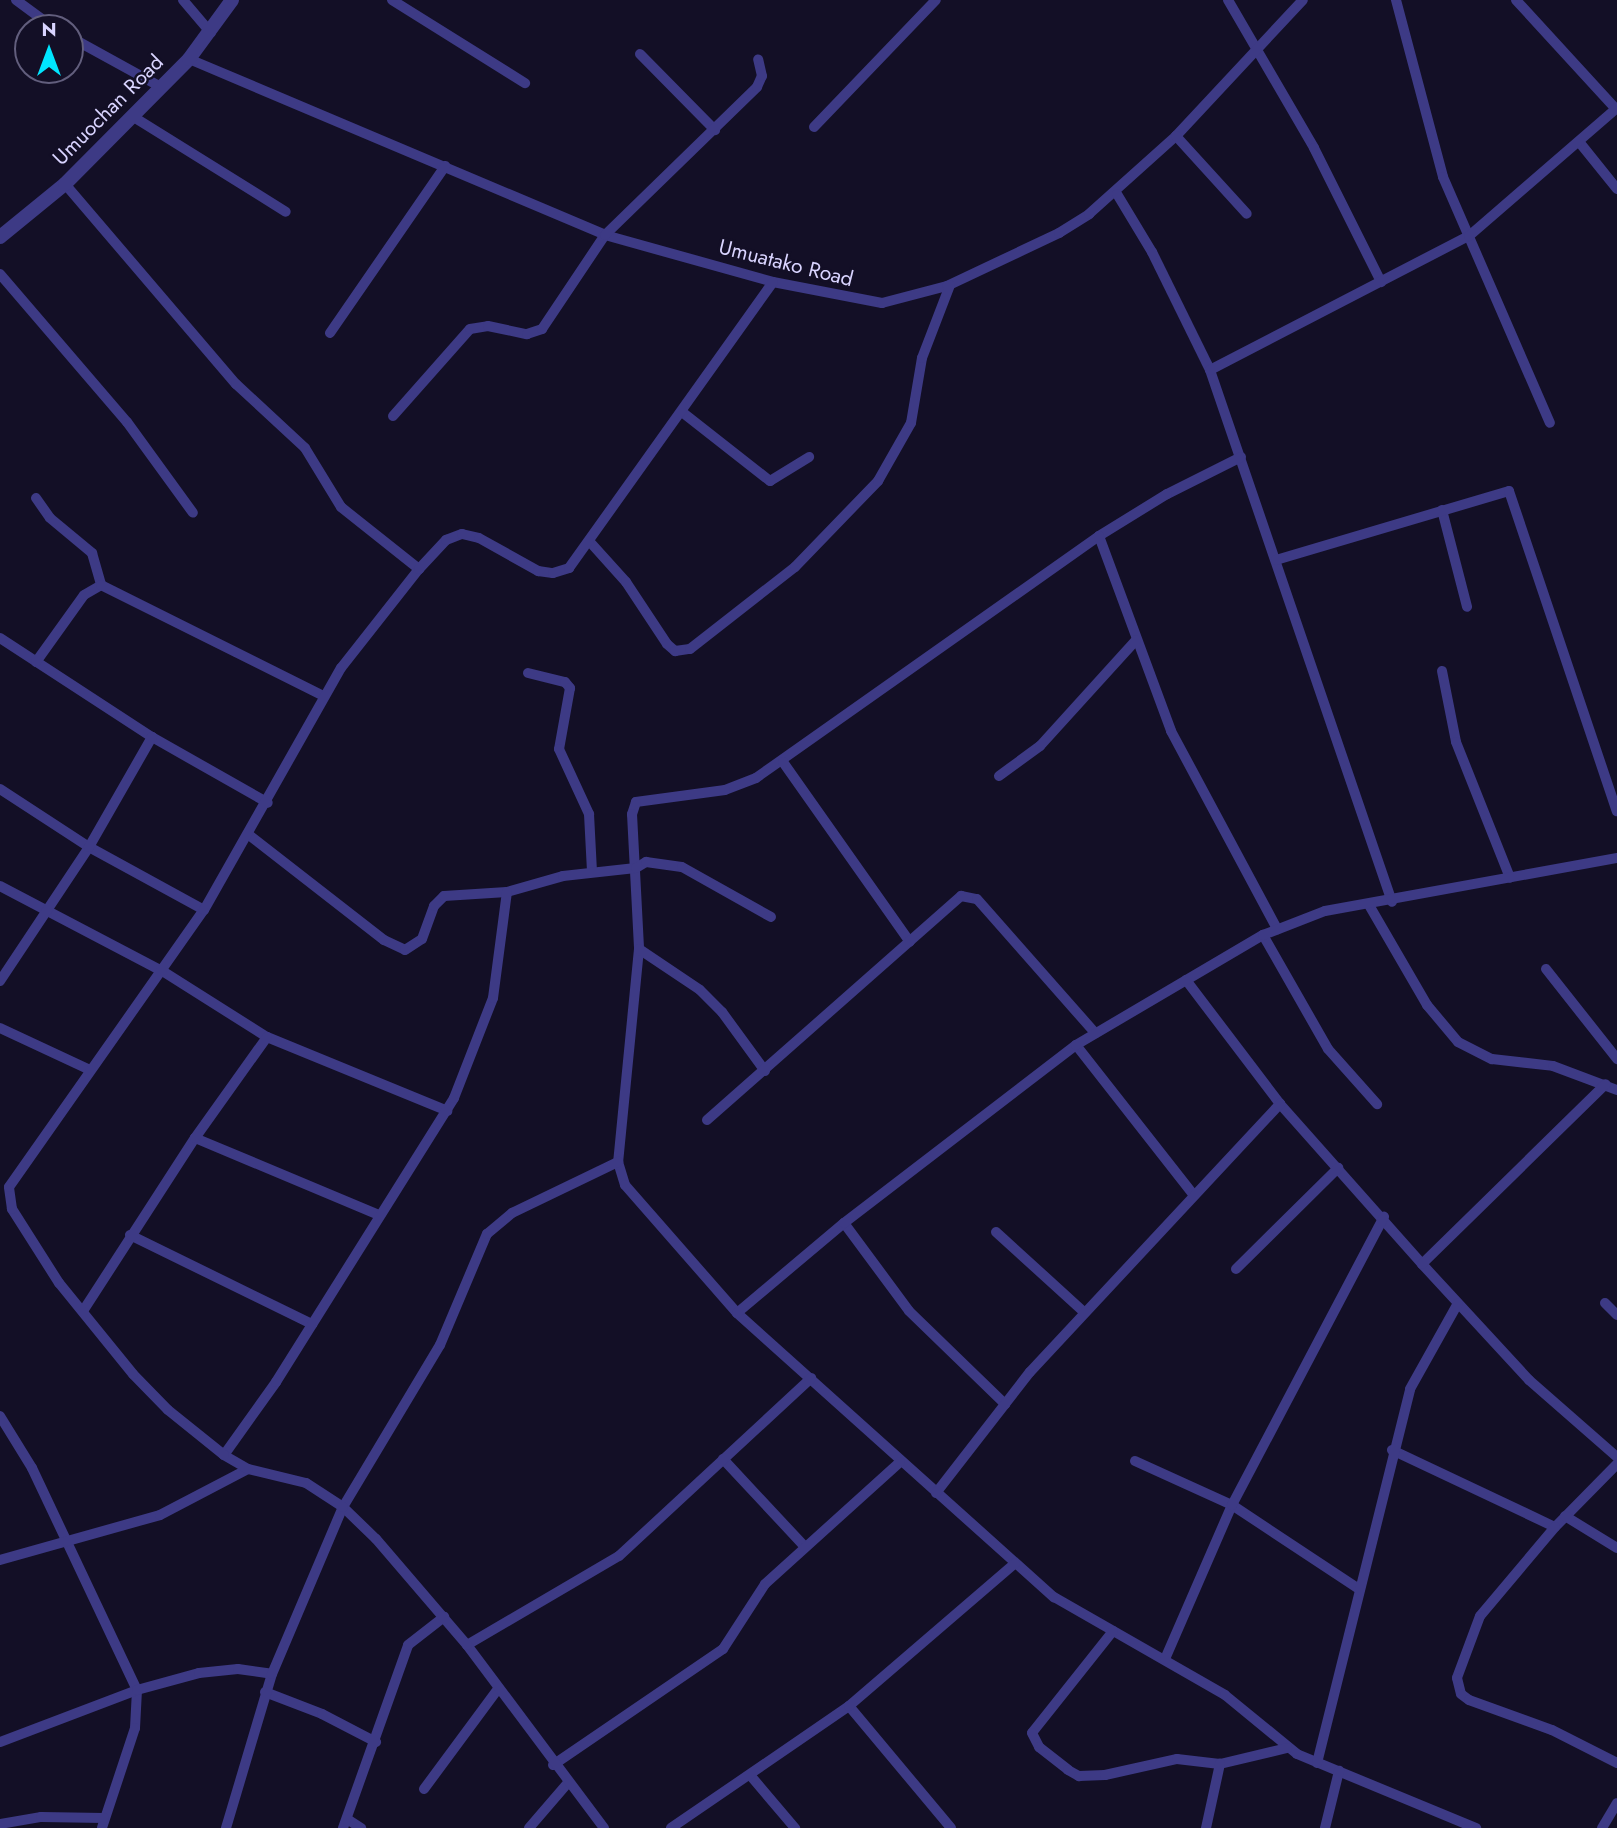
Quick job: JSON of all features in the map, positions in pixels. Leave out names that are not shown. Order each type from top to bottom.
[{"type":"street","points":[[16,0],[35,14]]},
{"type":"street","points":[[183,0],[211,33]]},
{"type":"street","name":"Umuochan Road","points":[[0,237],[65,184],[189,59],[211,33],[232,0]]},
{"type":"street","points":[[392,0],[525,83]]},
{"type":"street","points":[[814,127],[936,0]]},
{"type":"street","points":[[1228,0],[1308,136],[1381,282]]},
{"type":"street","name":"Umuatako Road","points":[[189,59],[606,235],[773,282],[882,303],[950,285],[1059,233],[1117,194],[1176,136],[1303,0]]},
{"type":"street","points":[[1396,0],[1443,177],[1550,423]]},
{"type":"street","points":[[1210,370],[1469,236],[1580,143],[1617,108],[1516,0]]},
{"type":"street","points":[[84,45],[161,87]]},
{"type":"street","points":[[640,54],[715,130]]},
{"type":"street","points":[[393,415],[470,329],[488,326],[527,334],[541,329],[606,235],[757,87],[762,76],[758,59]]},
{"type":"street","points":[[132,116],[286,212]]},
{"type":"street","points":[[1176,136],[1247,214]]},
{"type":"street","points":[[1580,143],[1617,189]]},
{"type":"street","points":[[330,332],[444,166]]},
{"type":"street","points":[[65,184],[236,384],[305,448],[341,508],[419,569]]},
{"type":"street","points":[[1117,194],[1157,261],[1210,370],[1392,902]]},
{"type":"street","points":[[0,274],[127,422],[193,513]]},
{"type":"street","points":[[604,1828],[567,1784],[444,1617],[342,1507],[306,1483],[248,1469],[224,1455],[150,1392],[60,1283],[12,1209],[8,1194],[12,1180],[88,1069],[164,972],[204,910],[268,803],[324,696],[360,641],[419,569],[446,540],[462,534],[479,538],[538,571],[553,573],[569,568],[773,282]]},
{"type":"street","points":[[590,542],[626,582],[667,644],[674,651],[690,649],[794,568],[878,481],[909,430],[922,358],[950,285]]},
{"type":"street","points":[[681,412],[770,481],[809,457]]},
{"type":"street","points":[[1241,457],[1167,494],[1099,536],[783,762],[740,786],[636,803],[632,814],[639,949],[618,1162],[625,1185],[737,1313],[900,1462],[1054,1597],[1225,1695],[1287,1748],[1457,1824],[1476,1828]]},
{"type":"street","points":[[1276,560],[1501,490],[1515,496],[1617,811]]},
{"type":"street","points":[[36,498],[50,518],[92,553],[102,585],[324,696]]},
{"type":"street","points":[[1442,510],[1467,607]]},
{"type":"street","points":[[1099,536],[1171,731],[1277,929]]},
{"type":"street","points":[[36,662],[84,596],[102,585]]},
{"type":"street","points":[[0,638],[152,737],[268,803]]},
{"type":"street","points":[[999,776],[1040,746],[1136,640]]},
{"type":"street","points":[[1442,671],[1456,742],[1510,878]]},
{"type":"street","points":[[528,673],[565,682],[570,688],[559,749],[589,814],[592,871]]},
{"type":"street","points":[[0,981],[89,847],[152,737]]},
{"type":"street","points":[[783,762],[910,942]]},
{"type":"street","points":[[0,789],[89,847],[204,910]]},
{"type":"street","points":[[249,835],[384,940],[405,950],[422,939],[435,906],[444,895],[507,892],[592,871],[636,868],[646,862],[681,867],[771,917]]},
{"type":"street","points":[[737,1313],[844,1223],[1076,1045],[1264,935],[1325,911],[1392,902],[1617,858]]},
{"type":"street","points":[[0,886],[164,972],[267,1037],[447,1111]]},
{"type":"street","points":[[224,1455],[312,1324],[447,1111],[493,998],[507,892]]},
{"type":"street","points":[[707,1120],[910,942],[955,897],[976,899],[1095,1033]]},
{"type":"street","points":[[1369,905],[1427,1005],[1458,1042],[1492,1059],[1553,1066],[1617,1090]]},
{"type":"street","points":[[1264,935],[1328,1049],[1377,1104]]},
{"type":"street","points":[[639,949],[700,990],[722,1012],[765,1071]]},
{"type":"street","points":[[1546,970],[1617,1059]]},
{"type":"street","points":[[1186,980],[1280,1104],[1384,1217],[1422,1264],[1538,1388],[1617,1457]]},
{"type":"street","points":[[0,1028],[88,1069]]},
{"type":"street","points":[[83,1311],[195,1138],[267,1037]]},
{"type":"street","points":[[1076,1045],[1192,1193]]},
{"type":"street","points":[[1422,1264],[1606,1084]]},
{"type":"street","points":[[936,1493],[1005,1404],[1084,1312],[1192,1193],[1280,1104]]},
{"type":"street","points":[[195,1138],[379,1215]]},
{"type":"street","points":[[226,1828],[265,1692],[342,1507],[439,1345],[486,1234],[512,1213],[618,1162]]},
{"type":"street","points":[[1236,1269],[1338,1168]]},
{"type":"street","points":[[1165,1659],[1232,1506],[1384,1217]]},
{"type":"street","points":[[844,1223],[909,1311],[1005,1404]]},
{"type":"street","points":[[996,1232],[1084,1312]]},
{"type":"street","points":[[130,1235],[312,1324]]},
{"type":"street","points":[[1317,1763],[1392,1450],[1418,1367],[1458,1303]]},
{"type":"street","points":[[1605,1303],[1617,1315]]},
{"type":"street","points":[[467,1646],[619,1556],[811,1378]]},
{"type":"street","points":[[0,1416],[32,1468],[137,1690],[135,1728],[103,1823],[41,1817],[0,1824]]},
{"type":"street","points":[[1392,1450],[1555,1527]]},
{"type":"street","points":[[723,1459],[805,1547]]},
{"type":"street","points":[[1135,1461],[1232,1506],[1359,1589]]},
{"type":"street","points":[[553,1765],[723,1649],[765,1584],[900,1462]]},
{"type":"street","points":[[1617,1464],[1555,1527],[1480,1616],[1471,1632],[1458,1687],[1469,1700],[1552,1730],[1617,1763]]},
{"type":"street","points":[[0,1560],[160,1515],[248,1469]]},
{"type":"street","points":[[1565,1516],[1617,1548]]},
{"type":"street","points":[[671,1828],[849,1706],[1015,1563]]},
{"type":"street","points":[[361,1828],[345,1824],[408,1646],[444,1617]]},
{"type":"street","points":[[1113,1631],[1032,1733],[1039,1747],[1068,1770],[1088,1776],[1177,1759],[1220,1764],[1287,1748]]},
{"type":"street","points":[[0,1742],[137,1690],[217,1670],[272,1674]]},
{"type":"street","points":[[424,1789],[498,1689]]},
{"type":"street","points":[[265,1692],[322,1714],[376,1742]]},
{"type":"street","points":[[849,1706],[951,1828]]},
{"type":"street","points":[[1206,1828],[1220,1764]]},
{"type":"street","points":[[1325,1828],[1339,1771]]},
{"type":"street","points":[[750,1775],[795,1828]]},
{"type":"street","points":[[529,1828],[567,1784]]},
{"type":"street","points":[[1602,1828],[1617,1803]]}]
